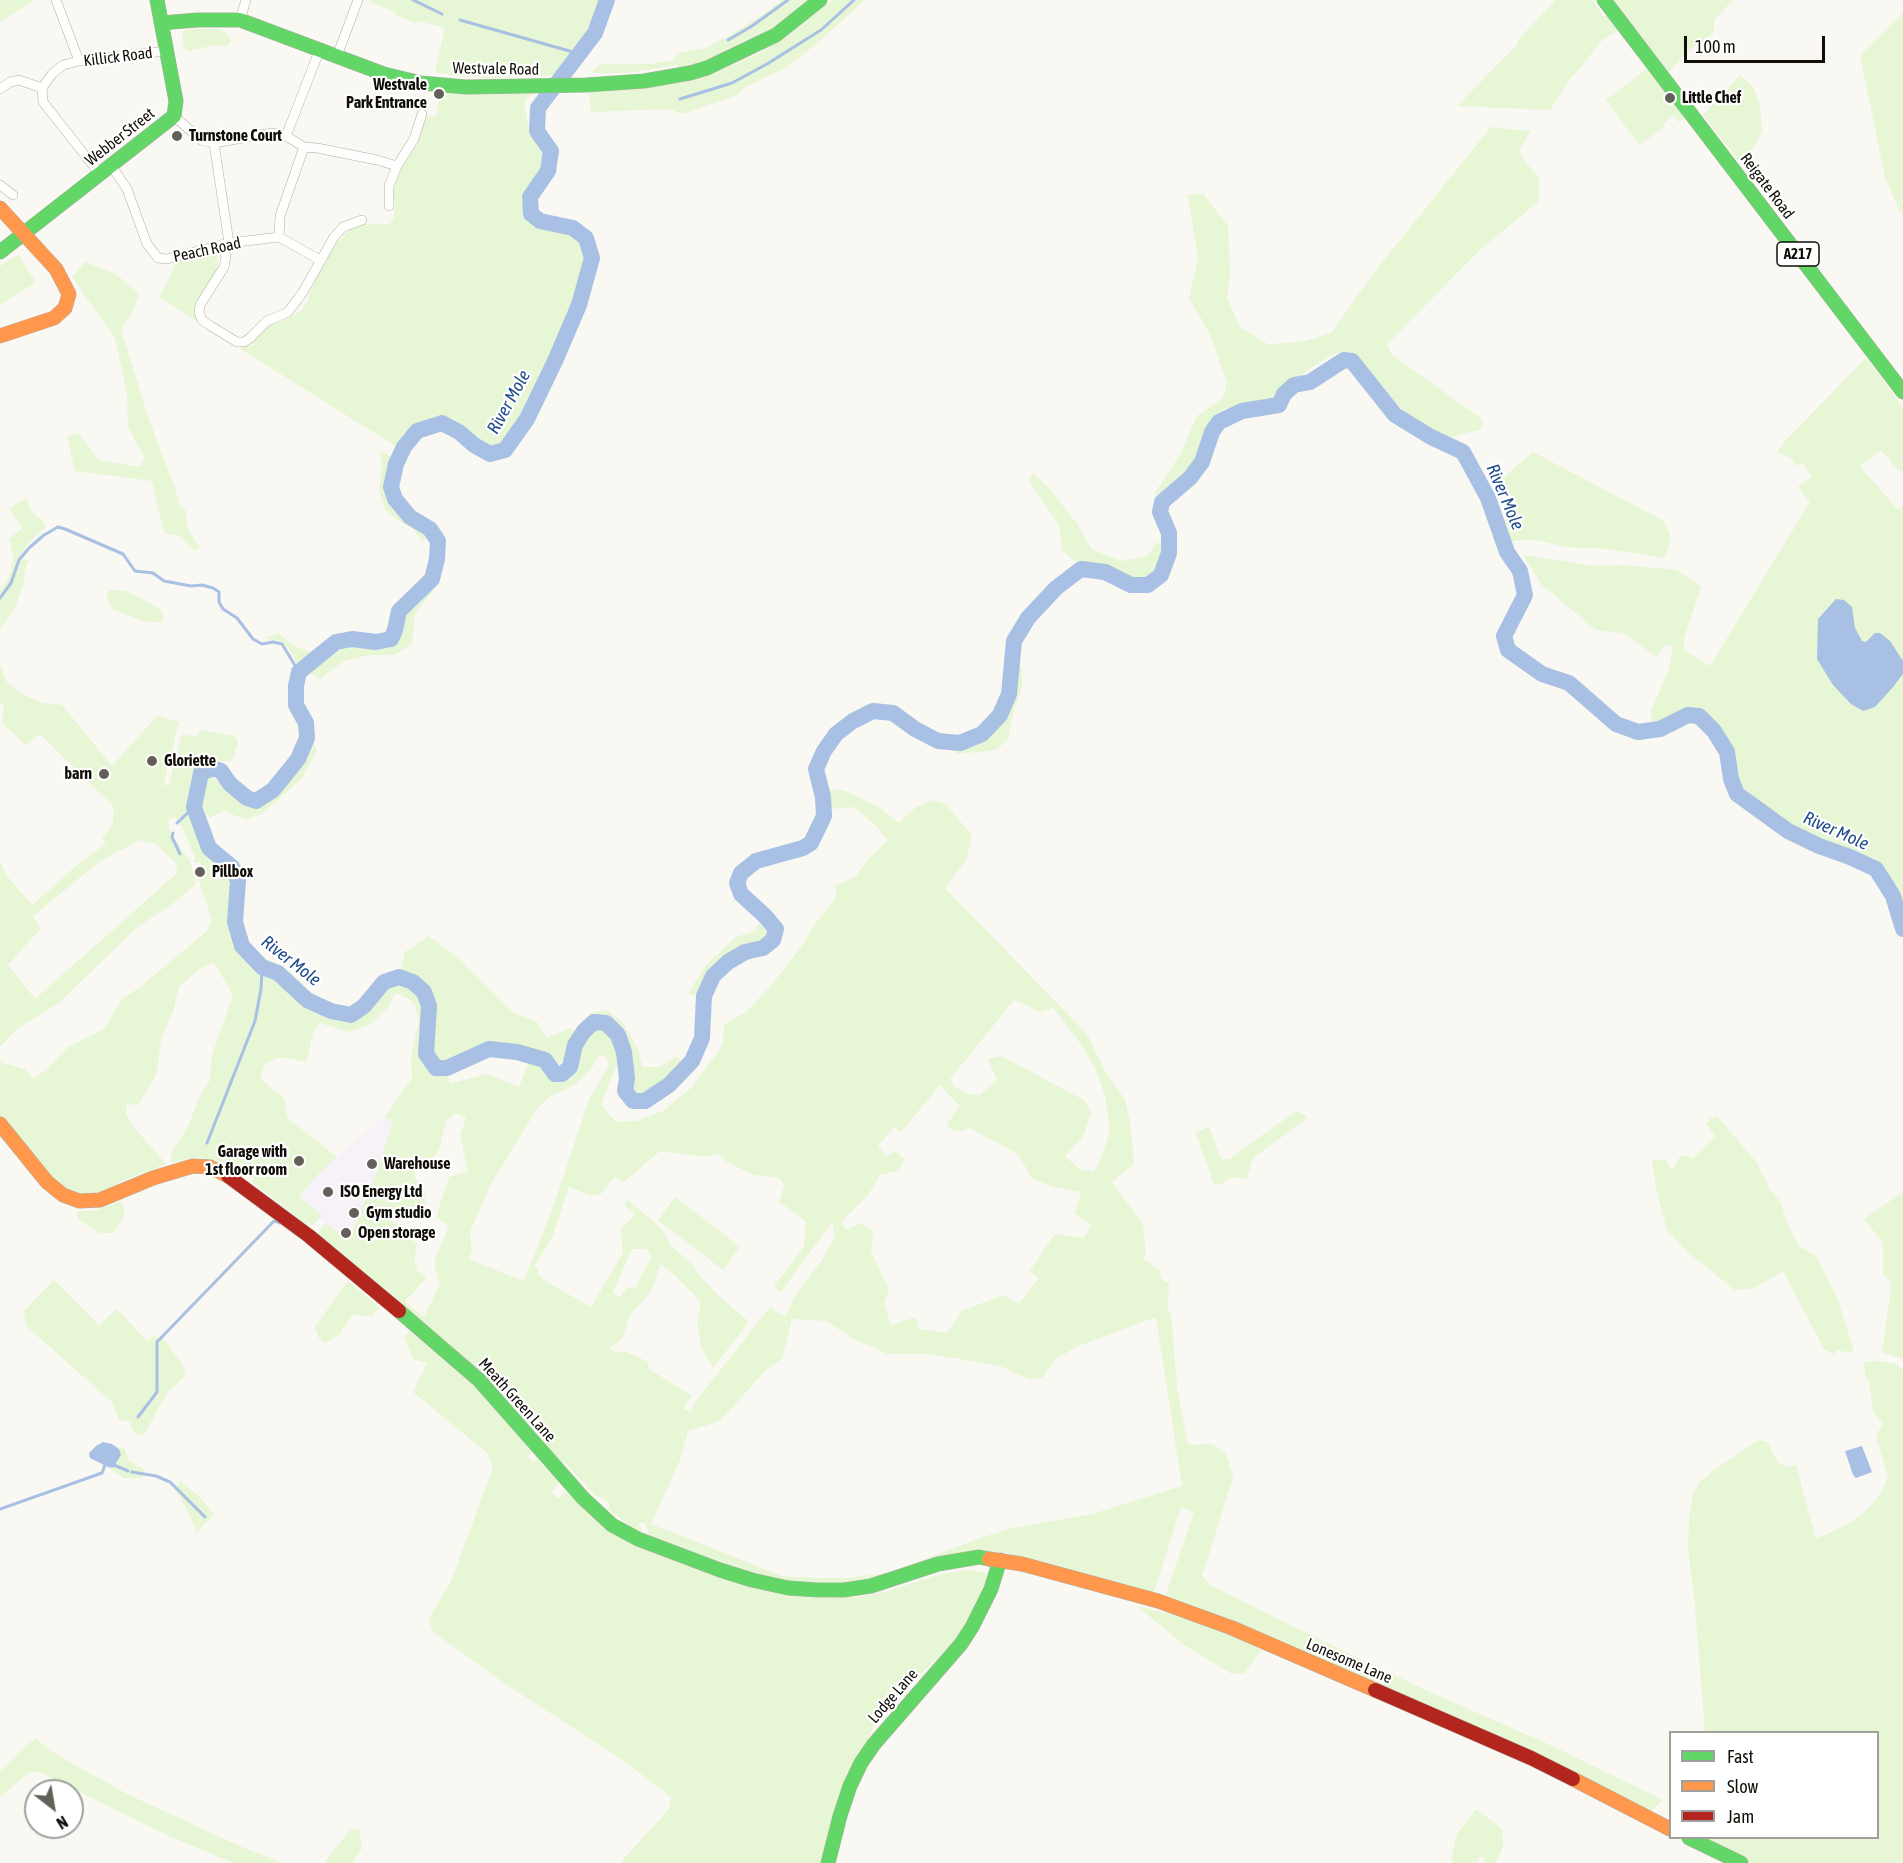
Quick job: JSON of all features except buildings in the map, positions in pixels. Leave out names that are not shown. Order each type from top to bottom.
[{"type":"street","points":[[56,0],[79,61]]},
{"type":"street","name":"Webber Street","points":[[0,252],[174,116],[176,102],[157,0]]},
{"type":"street","points":[[240,21],[246,0]]},
{"type":"street","points":[[337,56],[358,0]]},
{"type":"street","name":"Westvale Road","points":[[161,23],[197,20],[240,21],[384,74],[421,83],[466,87],[586,85],[644,81],[707,68],[776,35],[820,0]]},
{"type":"street","name":"Reigate Road","points":[[1604,0],[1903,392]]},
{"type":"street","points":[[286,135],[320,50]]},
{"type":"street","name":"Killick Road","points":[[42,87],[63,65],[79,61],[166,51]]},
{"type":"street","points":[[0,89],[10,82],[19,80],[42,87],[43,102],[105,169]]},
{"type":"street","points":[[389,206],[389,186],[397,166],[414,139],[422,114]]},
{"type":"street","points":[[174,116],[201,140],[214,143],[272,133],[286,135],[304,147],[377,160],[397,166]]},
{"type":"street","points":[[214,143],[226,257],[224,267],[200,305],[199,312],[202,320],[237,342],[244,342],[267,321],[288,312],[303,292],[334,237],[343,227],[362,220]]},
{"type":"street","points":[[304,147],[280,216],[279,237],[320,260]]},
{"type":"street","name":"Peach Road","points":[[105,169],[127,189],[147,244],[158,258],[167,259],[226,244],[279,237]]},
{"type":"street","points":[[0,185],[13,195]]},
{"type":"street","points":[[0,208],[56,269],[69,294],[66,308],[54,318],[0,336]]},
{"type":"street","name":"Meath Green Lane","points":[[0,1124],[47,1182],[63,1195],[79,1201],[100,1200],[153,1178],[193,1166],[210,1167],[224,1173],[309,1236],[480,1380],[546,1459],[583,1498],[612,1526],[638,1539],[752,1580],[788,1588],[817,1590],[844,1590],[871,1586],[938,1564],[960,1560],[979,1557],[1000,1560]]},
{"type":"street","name":"Lonesome Lane","points":[[1000,1560],[1158,1601],[1232,1628],[1531,1758],[1669,1828]]},
{"type":"street","name":"Lodge Lane","points":[[828,1863],[840,1816],[861,1763],[874,1744],[961,1644],[991,1589],[1000,1560]]},
{"type":"street","points":[[1691,1839],[1741,1863]]},
{"type":"shaded area","points":[[384,1118],[393,1120],[376,1175],[353,1233],[347,1241],[319,1218],[322,1216],[299,1199],[316,1176]]},
{"type":"green space","points":[[0,0],[35,0],[0,22]]},
{"type":"green space","points":[[369,0],[603,0],[586,34],[557,75],[494,78],[456,76],[435,72],[445,28],[419,21],[416,23]]},
{"type":"green space","points":[[782,0],[816,0],[794,17],[723,57],[682,69],[677,65],[627,73],[591,73],[601,64],[650,64],[674,60],[677,53],[705,48],[725,38]]},
{"type":"green space","points":[[832,0],[865,0],[820,41],[785,68],[745,87],[738,95],[682,114],[670,109],[591,112],[589,90],[696,77],[727,67],[757,54],[786,37]]},
{"type":"green space","points":[[1556,0],[1593,0],[1603,16],[1608,16],[1619,30],[1600,42],[1570,79],[1550,110],[1457,106],[1518,44],[1517,41]]},
{"type":"green space","points":[[1612,0],[1733,0],[1715,19],[1713,34],[1690,49],[1669,72]]},
{"type":"green space","points":[[1903,13],[1903,215],[1899,211],[1885,177],[1860,55]]},
{"type":"green space","points":[[187,29],[220,29],[229,36],[231,42],[226,47],[215,45],[189,51],[184,47],[182,32]]},
{"type":"green space","points":[[1648,68],[1685,117],[1679,122],[1673,115],[1663,124],[1665,127],[1639,145],[1606,100]]},
{"type":"green space","points":[[1740,75],[1754,88],[1760,106],[1762,132],[1752,150],[1739,162],[1703,115]]},
{"type":"green space","points":[[441,90],[533,92],[524,103],[528,125],[538,142],[545,162],[524,197],[523,215],[530,223],[569,234],[582,241],[586,259],[579,297],[559,333],[551,357],[522,414],[502,443],[495,448],[472,439],[454,419],[439,417],[412,427],[402,435],[397,447],[239,348],[250,346],[268,325],[301,311],[309,300],[317,277],[337,243],[350,230],[364,224],[390,224],[394,217],[393,194],[398,174],[417,145],[425,116],[436,117]]},
{"type":"green space","points":[[1491,127],[1530,131],[1519,151],[1525,162],[1539,177],[1539,201],[1480,250],[1387,344],[1391,354],[1482,419],[1482,429],[1447,438],[1408,415],[1363,363],[1350,352],[1336,353],[1286,385],[1277,396],[1254,406],[1223,409],[1210,425],[1196,465],[1164,496],[1154,494],[1180,455],[1197,416],[1223,398],[1227,382],[1209,332],[1189,298],[1198,259],[1188,195],[1203,194],[1228,226],[1230,273],[1227,298],[1240,327],[1269,345],[1306,341],[1331,333],[1376,270]]},
{"type":"green space","points":[[205,253],[215,254],[218,261],[217,271],[195,313],[198,322],[159,297],[176,261]]},
{"type":"green space","points":[[18,255],[36,282],[0,305],[0,266]]},
{"type":"green space","points":[[85,262],[114,273],[139,293],[133,312],[121,329],[148,417],[175,488],[179,505],[186,511],[187,528],[200,548],[194,551],[179,536],[164,533],[152,481],[75,471],[67,436],[79,434],[99,460],[139,467],[145,459],[128,427],[127,392],[115,338],[72,277]]},
{"type":"green space","points":[[1866,358],[1903,407],[1903,470],[1900,472],[1881,450],[1860,466],[1898,510],[1903,505],[1903,917],[1898,900],[1876,859],[1827,843],[1795,826],[1762,805],[1741,785],[1736,775],[1732,752],[1720,729],[1706,713],[1695,706],[1668,721],[1651,724],[1651,711],[1669,669],[1673,647],[1666,644],[1656,657],[1624,633],[1596,630],[1542,585],[1523,555],[1596,566],[1621,565],[1677,570],[1701,587],[1684,638],[1684,650],[1710,666],[1810,502],[1798,487],[1812,477],[1802,462],[1797,466],[1791,458],[1777,452]]},
{"type":"green space","points":[[380,451],[392,457],[385,489],[388,499],[401,515],[425,532],[426,540],[423,541],[412,528],[385,510],[379,489],[382,465]]},
{"type":"green space","points":[[1533,452],[1664,521],[1671,537],[1665,558],[1608,549],[1565,547],[1537,540],[1512,541],[1501,522],[1512,513],[1498,482]]},
{"type":"green space","points":[[1033,473],[1050,489],[1078,525],[1092,550],[1123,561],[1148,556],[1156,542],[1162,545],[1161,563],[1144,579],[1125,577],[1101,565],[1078,564],[1062,550],[1059,525],[1028,480]]},
{"type":"green space","points":[[26,498],[32,512],[43,521],[45,528],[28,543],[19,558],[29,561],[15,607],[0,630],[0,591],[8,580],[14,557],[9,539],[23,528],[9,509]]},
{"type":"green space","points":[[429,588],[434,590],[415,614],[412,644],[394,655],[369,655],[343,661],[320,680],[311,673],[302,673],[282,641],[265,638],[278,633],[296,647],[310,652],[334,637],[321,652],[328,659],[346,645],[391,645],[399,638],[403,618]]},
{"type":"green space","points":[[110,590],[127,591],[161,610],[164,619],[160,623],[141,620],[113,610],[106,596]]},
{"type":"green space","points":[[0,664],[6,681],[20,693],[42,703],[62,705],[112,766],[157,716],[179,722],[163,786],[169,784],[182,734],[196,737],[201,730],[235,736],[238,743],[232,761],[215,761],[202,767],[197,778],[191,807],[205,849],[226,866],[232,876],[234,889],[232,923],[239,948],[258,969],[281,980],[289,971],[321,1002],[340,1008],[351,1007],[359,1014],[370,1007],[385,987],[395,983],[407,986],[420,996],[423,1005],[425,1020],[423,1052],[431,1070],[446,1075],[450,1084],[486,1074],[519,1087],[530,1059],[546,1069],[546,1075],[558,1083],[568,1079],[576,1066],[578,1049],[588,1034],[599,1026],[608,1030],[616,1039],[621,1054],[620,1066],[616,1066],[601,1105],[616,1122],[636,1121],[663,1111],[691,1088],[723,1043],[724,1025],[746,1012],[770,987],[837,896],[835,886],[855,877],[869,858],[888,840],[874,824],[853,807],[830,809],[827,789],[843,790],[879,807],[899,823],[916,807],[932,800],[946,804],[972,836],[966,860],[945,888],[1087,1034],[1105,1071],[1125,1100],[1130,1121],[1134,1164],[1112,1182],[1143,1224],[1146,1252],[1144,1259],[1159,1269],[1162,1280],[1169,1283],[1168,1311],[1171,1312],[1177,1387],[1188,1445],[1212,1444],[1226,1454],[1233,1477],[1202,1576],[1210,1585],[1300,1630],[1419,1687],[1550,1745],[1663,1800],[1649,1813],[1165,1597],[1194,1512],[1181,1507],[1153,1595],[1002,1552],[977,1553],[865,1584],[833,1587],[772,1580],[656,1543],[649,1535],[645,1523],[639,1523],[642,1532],[636,1534],[629,1525],[609,1510],[609,1503],[597,1497],[564,1462],[555,1462],[540,1445],[536,1431],[516,1417],[402,1305],[319,1238],[319,1231],[325,1223],[347,1240],[353,1233],[376,1175],[393,1120],[384,1118],[412,1078],[411,1057],[419,1020],[415,1005],[409,999],[395,993],[389,1006],[371,1024],[348,1032],[320,1023],[314,1030],[306,1062],[280,1057],[265,1064],[260,1079],[284,1098],[287,1118],[337,1157],[316,1176],[299,1198],[322,1215],[313,1225],[308,1225],[252,1182],[254,1176],[242,1168],[236,1175],[211,1161],[197,1157],[171,1163],[171,1153],[187,1129],[199,1098],[210,1080],[212,1055],[233,995],[214,962],[199,969],[179,987],[173,1012],[162,1036],[156,1075],[138,1105],[127,1104],[126,1114],[132,1125],[166,1164],[117,1183],[119,1187],[102,1195],[80,1197],[67,1192],[49,1178],[0,1118],[0,1059],[3,1063],[25,1069],[33,1079],[47,1069],[68,1047],[104,1029],[122,999],[139,988],[206,932],[212,920],[197,875],[202,875],[204,868],[200,862],[194,863],[194,855],[175,817],[168,820],[170,832],[190,861],[196,884],[172,904],[136,928],[59,1003],[17,1029],[0,1047],[0,860],[6,875],[32,905],[106,843],[102,838],[112,826],[114,815],[113,806],[40,734],[26,745],[2,723],[4,704],[0,704]],"holes":[[[140,840],[156,844],[177,864],[176,874],[35,999],[8,965],[40,929],[33,916],[100,861]],[[1014,1000],[1041,1012],[1053,1008],[1078,1040],[1094,1066],[1105,1095],[1110,1131],[1099,1164],[1093,1172],[1079,1169],[1065,1156],[1083,1137],[1091,1112],[1084,1100],[1001,1056],[988,1059],[997,1080],[980,1095],[968,1094],[954,1086],[950,1079]],[[605,1055],[609,1066],[589,1099],[561,1184],[523,1281],[468,1259],[472,1252],[470,1232],[490,1185],[537,1109],[550,1096],[575,1085],[591,1069],[599,1056]],[[941,1084],[960,1106],[947,1124],[949,1128],[957,1132],[970,1128],[1018,1154],[1032,1178],[1051,1186],[1081,1192],[1075,1213],[1091,1225],[1084,1238],[1055,1234],[1029,1272],[1039,1278],[1019,1304],[1003,1295],[962,1311],[947,1333],[919,1329],[916,1317],[891,1325],[884,1303],[889,1289],[871,1252],[873,1231],[860,1223],[846,1230],[841,1222],[868,1195],[880,1175],[898,1171],[905,1159],[895,1151],[887,1156],[878,1146],[894,1127],[901,1132]],[[456,1113],[466,1118],[460,1135],[468,1172],[449,1177],[436,1217],[449,1226],[435,1259],[440,1284],[424,1317],[405,1302],[426,1278],[416,1269],[418,1266],[414,1261],[417,1244],[387,1216],[424,1212],[426,1207],[424,1191],[414,1176],[415,1168],[427,1164],[439,1150],[446,1121]],[[660,1151],[707,1157],[718,1153],[727,1162],[754,1175],[779,1178],[784,1185],[779,1202],[806,1221],[804,1246],[774,1286],[781,1292],[832,1222],[835,1236],[824,1257],[795,1296],[785,1317],[770,1307],[696,1401],[690,1412],[683,1408],[692,1396],[649,1369],[648,1362],[627,1352],[616,1352],[609,1348],[624,1335],[629,1317],[652,1290],[660,1264],[701,1302],[697,1323],[702,1349],[713,1368],[749,1322],[719,1296],[693,1265],[670,1245],[663,1230],[628,1200],[624,1205],[635,1214],[621,1229],[623,1253],[591,1307],[548,1283],[538,1275],[538,1269],[534,1267],[552,1238],[569,1187],[591,1196],[601,1194],[614,1177],[624,1182]],[[632,1249],[646,1249],[652,1256],[635,1288],[629,1287],[619,1298],[613,1292]],[[1156,1317],[1182,1486],[1092,1514],[1013,1528],[888,1573],[847,1578],[782,1576],[651,1524],[680,1460],[688,1431],[720,1421],[767,1369],[782,1359],[792,1319],[827,1321],[850,1337],[888,1354],[930,1354],[1000,1366],[1029,1379],[1042,1378],[1056,1359],[1076,1347]]]},
{"type":"green space","points":[[1019,664],[1022,670],[1022,687],[1013,713],[1008,739],[996,750],[958,754],[950,749],[970,744],[991,732],[1005,716],[1015,694]]},
{"type":"green space","points":[[313,742],[317,751],[302,778],[263,813],[246,820],[224,811],[209,818],[201,804],[204,781],[212,776],[253,808],[263,805],[285,784]]},
{"type":"green space","points":[[760,922],[769,932],[761,943],[736,949],[707,975],[696,997],[688,993],[706,965],[736,937],[755,931]]},
{"type":"green space","points":[[429,936],[459,959],[514,1013],[537,1022],[547,1038],[571,1028],[576,1034],[568,1055],[559,1064],[547,1054],[488,1041],[449,1062],[438,1060],[432,1048],[436,1020],[433,997],[417,979],[401,969],[405,952]]},
{"type":"green space","points":[[607,1010],[623,1023],[638,1049],[643,1067],[660,1067],[675,1057],[683,1061],[658,1088],[641,1095],[632,1091],[630,1054],[622,1035],[607,1015],[591,1018],[589,1013]]},
{"type":"green space","points":[[1296,1111],[1307,1116],[1305,1120],[1253,1158],[1247,1179],[1231,1177],[1223,1183],[1214,1185],[1196,1133],[1209,1126],[1221,1159],[1229,1159]]},
{"type":"green space","points":[[1717,1116],[1757,1163],[1769,1188],[1781,1203],[1788,1226],[1799,1246],[1816,1256],[1837,1297],[1854,1351],[1837,1350],[1834,1355],[1824,1349],[1783,1271],[1754,1288],[1735,1290],[1690,1254],[1667,1230],[1656,1188],[1652,1160],[1666,1160],[1672,1170],[1681,1155],[1693,1158],[1715,1136],[1706,1123],[1712,1117]]},
{"type":"green space","points":[[1903,1192],[1903,1359],[1882,1352],[1891,1289],[1890,1281],[1883,1274],[1883,1243],[1864,1219]]},
{"type":"green space","points":[[675,1197],[740,1247],[723,1270],[658,1220]]},
{"type":"green space","points":[[122,1201],[125,1216],[113,1233],[100,1233],[78,1219],[77,1211],[95,1211]]},
{"type":"green space","points":[[54,1280],[99,1325],[117,1309],[147,1341],[154,1336],[164,1339],[181,1363],[185,1376],[169,1390],[142,1435],[134,1433],[130,1422],[119,1420],[112,1402],[26,1326],[24,1311]]},
{"type":"green space","points":[[348,1281],[380,1308],[372,1316],[352,1315],[340,1334],[325,1343],[318,1337],[315,1327]]},
{"type":"green space","points":[[409,1331],[469,1379],[489,1401],[532,1452],[528,1457],[533,1462],[537,1459],[559,1483],[552,1492],[558,1499],[568,1493],[595,1517],[639,1547],[642,1545],[679,1560],[681,1564],[779,1593],[814,1598],[857,1597],[881,1593],[941,1574],[971,1570],[985,1573],[988,1577],[961,1632],[893,1706],[890,1706],[874,1727],[846,1780],[833,1816],[821,1863],[620,1863],[669,1809],[671,1797],[621,1759],[504,1683],[432,1631],[429,1619],[452,1579],[493,1468],[487,1453],[413,1392],[427,1363],[413,1359],[404,1337]]},
{"type":"green space","points":[[1864,1362],[1893,1363],[1903,1369],[1903,1863],[1752,1863],[1704,1839],[1879,1839],[1879,1731],[1705,1731],[1688,1549],[1689,1518],[1693,1494],[1699,1483],[1714,1470],[1759,1440],[1767,1442],[1778,1462],[1786,1467],[1796,1465],[1816,1539],[1848,1524],[1868,1509],[1882,1491],[1888,1477],[1876,1436],[1883,1423],[1873,1411],[1869,1379],[1866,1379]]},
{"type":"green space","points":[[124,1447],[129,1461],[144,1469],[143,1478],[123,1478],[112,1470],[121,1455],[119,1449]]},
{"type":"green space","points":[[180,1481],[199,1496],[214,1514],[197,1533],[187,1509],[175,1490]]},
{"type":"green space","points":[[1137,1606],[1200,1622],[1262,1649],[1244,1673],[1232,1674],[1184,1645]]},
{"type":"green space","points":[[35,1738],[57,1755],[129,1795],[244,1848],[284,1863],[233,1863],[169,1836],[84,1794],[84,1779],[54,1779],[42,1773],[30,1772],[0,1797],[0,1771]]},
{"type":"green space","points":[[1476,1809],[1502,1829],[1503,1846],[1496,1863],[1483,1863],[1485,1858],[1480,1856],[1477,1863],[1453,1863],[1451,1859],[1457,1834]]},
{"type":"green space","points":[[359,1828],[362,1848],[353,1863],[324,1863],[349,1831]]},
{"type":"water","points":[[1836,599],[1844,600],[1852,607],[1855,628],[1862,641],[1866,642],[1875,633],[1880,633],[1890,641],[1903,661],[1903,674],[1893,687],[1875,707],[1863,711],[1851,704],[1833,685],[1817,659],[1818,619]]},
{"type":"water","points":[[103,1442],[119,1449],[121,1455],[113,1468],[90,1458],[89,1453]]},
{"type":"water","points":[[1862,1446],[1872,1472],[1856,1478],[1845,1451]]},
{"type":"waterway","points":[[413,0],[442,14]]},
{"type":"waterway","name":"River Mole","points":[[607,0],[595,33],[538,108],[537,131],[551,151],[548,171],[530,197],[531,214],[540,221],[573,228],[586,238],[592,258],[579,305],[527,419],[505,450],[490,454],[442,423],[417,431],[404,447],[396,464],[391,487],[395,499],[410,517],[430,529],[438,541],[437,559],[432,579],[399,611],[391,639],[376,642],[352,639],[336,642],[299,672],[296,705],[306,723],[307,738],[298,759],[273,790],[256,801],[247,798],[230,784],[221,771],[213,768],[201,773],[194,807],[209,848],[232,867],[238,881],[235,922],[242,946],[262,967],[278,973],[307,1000],[331,1011],[351,1015],[364,1006],[384,982],[399,977],[413,982],[424,992],[429,1006],[426,1054],[436,1068],[447,1068],[489,1049],[517,1052],[545,1060],[555,1074],[562,1074],[570,1067],[575,1045],[584,1031],[594,1022],[606,1023],[618,1035],[624,1052],[627,1078],[625,1091],[633,1101],[645,1101],[669,1085],[692,1061],[702,1038],[704,996],[713,976],[728,962],[745,952],[763,948],[773,940],[776,929],[741,894],[737,883],[741,873],[756,861],[803,848],[811,843],[824,816],[823,797],[816,769],[824,751],[836,734],[853,721],[873,711],[893,713],[915,729],[938,741],[960,743],[982,734],[1000,715],[1009,694],[1014,641],[1028,618],[1056,588],[1081,569],[1105,572],[1131,585],[1148,585],[1161,575],[1169,553],[1169,533],[1160,512],[1162,502],[1190,478],[1202,462],[1212,432],[1219,422],[1242,411],[1279,405],[1284,394],[1294,385],[1310,382],[1344,360],[1352,361],[1395,415],[1431,437],[1463,452],[1488,498],[1507,552],[1520,571],[1525,595],[1504,636],[1508,650],[1542,674],[1569,683],[1616,724],[1638,732],[1660,729],[1688,715],[1699,716],[1714,731],[1727,752],[1731,779],[1737,794],[1788,831],[1876,869],[1893,896],[1903,929]]},
{"type":"waterway","points":[[728,40],[788,0]]},
{"type":"waterway","points":[[680,99],[732,83],[767,64],[821,30],[854,0]]},
{"type":"waterway","points":[[460,20],[579,55]]},
{"type":"waterway","points":[[0,598],[11,583],[19,560],[44,535],[58,527],[123,554],[135,571],[153,573],[164,581],[213,588],[219,592],[219,602],[223,609],[237,618],[253,639],[262,644],[273,642],[282,644],[299,672]]},
{"type":"waterway","points":[[177,823],[194,807]]},
{"type":"waterway","points":[[173,833],[172,837],[180,854]]},
{"type":"waterway","points":[[207,1143],[255,1021],[261,989],[262,967]]},
{"type":"waterway","points":[[138,1417],[157,1392],[157,1342],[274,1221],[281,1223]]},
{"type":"waterway","points":[[0,1509],[102,1473],[105,1465]]},
{"type":"waterway","points":[[114,1465],[128,1471]]},
{"type":"waterway","points":[[132,1472],[156,1476],[170,1482],[205,1517]]},
{"type":"traffic: fast","points":[[0,252],[174,116],[176,101],[157,0]]},
{"type":"traffic: fast","points":[[161,23],[240,20],[384,74],[421,83],[466,87],[586,85],[644,81],[707,68],[776,35],[820,0]]},
{"type":"traffic: fast","points":[[1604,0],[1903,392]]},
{"type":"traffic: fast","points":[[399,1311],[479,1380],[583,1498],[612,1525],[638,1539],[752,1580],[788,1588],[817,1590],[844,1590],[871,1586],[938,1564],[979,1557],[989,1559]]},
{"type":"traffic: fast","points":[[828,1863],[840,1816],[861,1763],[874,1744],[961,1644],[991,1589],[1000,1560]]},
{"type":"traffic: fast","points":[[1691,1839],[1741,1863]]},
{"type":"traffic: slow","points":[[0,208],[56,269],[69,294],[65,308],[54,318],[0,336]]},
{"type":"traffic: slow","points":[[0,1124],[47,1182],[63,1195],[79,1201],[100,1200],[153,1178],[193,1166],[210,1167],[228,1176]]},
{"type":"traffic: slow","points":[[989,1559],[1022,1564],[1158,1601],[1232,1628],[1375,1690]]},
{"type":"traffic: slow","points":[[1573,1779],[1669,1828]]},
{"type":"traffic: jam","points":[[228,1176],[309,1236],[399,1311]]},
{"type":"traffic: jam","points":[[1375,1690],[1531,1758],[1573,1779]]},
{"type":"place","name":"Westvale Park Entrance","points":[[439,94]]},
{"type":"place","name":"Little Chef","points":[[1670,98]]},
{"type":"place","name":"Turnstone Court","points":[[177,136]]},
{"type":"place","name":"Gloriette","points":[[152,761]]},
{"type":"place","name":"barn","points":[[104,774]]},
{"type":"place","name":"Pillbox","points":[[200,872]]},
{"type":"place","name":"Garage with 1st floor room","points":[[299,1161]]},
{"type":"place","name":"Warehouse","points":[[372,1164]]},
{"type":"place","name":"ISO Energy Ltd","points":[[328,1192]]},
{"type":"place","name":"Gym studio","points":[[354,1213]]},
{"type":"place","name":"Open storage","points":[[346,1233]]}]
